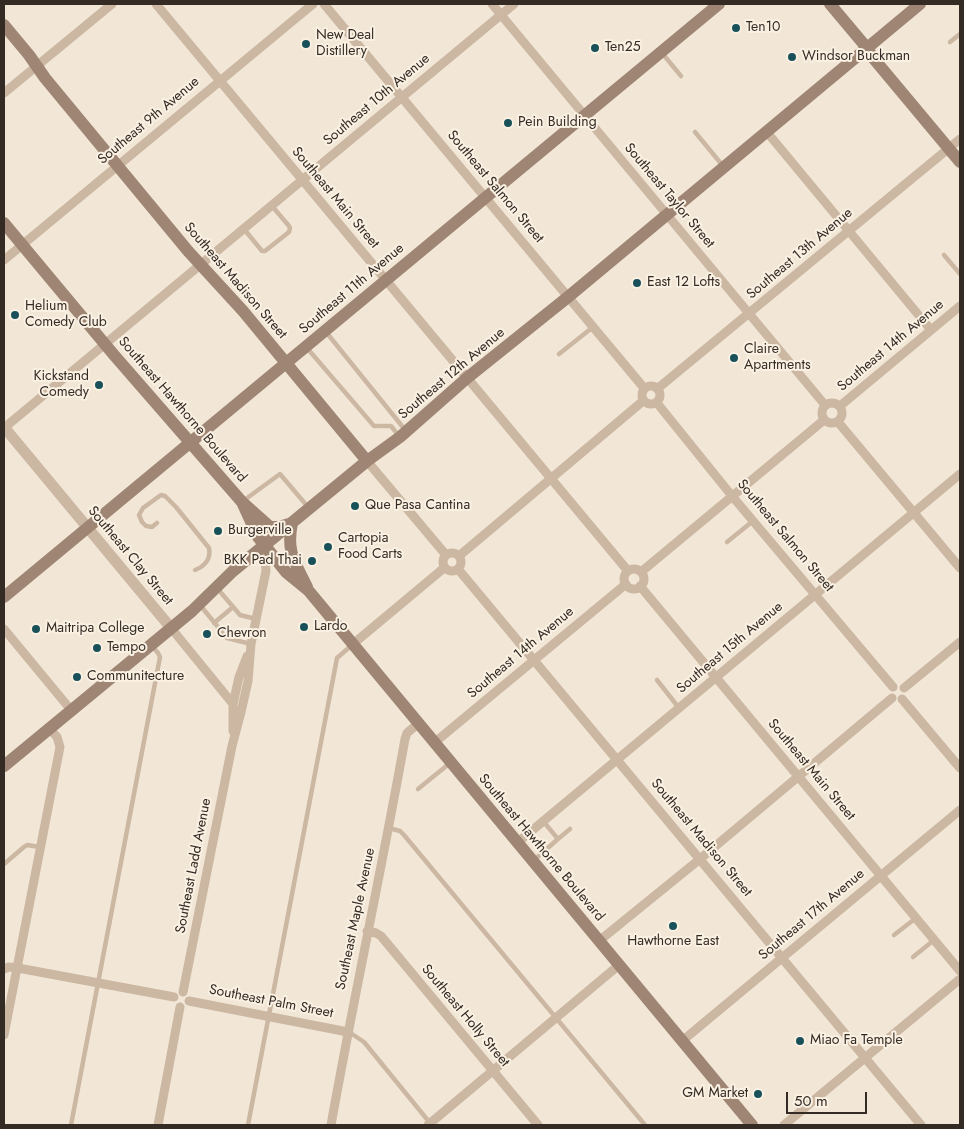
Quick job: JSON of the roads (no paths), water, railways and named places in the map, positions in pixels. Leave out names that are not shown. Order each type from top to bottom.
[{"type":"main road","name":"Southeast 11th Avenue","points":[[4,597],[719,4]]},
{"type":"main road","points":[[830,4],[960,162]]},
{"type":"main road","name":"Southeast 12th Avenue","points":[[4,766],[171,628],[264,545],[367,460],[403,435],[467,378],[568,297],[920,4]]},
{"type":"main road","name":"Southeast Madison Street","points":[[4,25],[117,166],[188,250],[243,311],[367,460]]},
{"type":"main road","name":"Southeast Hawthorne Boulevard","points":[[4,223],[104,344],[242,502],[270,527],[280,527],[292,523],[289,540],[290,548],[308,590]]},
{"type":"main road","name":"Southeast Hawthorne Boulevard","points":[[242,502],[256,534],[286,572],[308,590],[752,1125]]},
{"type":"street","points":[[4,93],[112,4]]},
{"type":"street","name":"Southeast Main Street","points":[[156,4],[628,571]]},
{"type":"street","name":"Southeast 9th Avenue","points":[[4,260],[313,4]]},
{"type":"street","name":"Southeast Salmon Street","points":[[324,4],[644,388]]},
{"type":"street","name":"Southeast Taylor Street","points":[[492,4],[825,405]]},
{"type":"street","name":"Southeast 10th Avenue","points":[[4,428],[514,4]]},
{"type":"street","points":[[766,131],[932,330]]},
{"type":"street","name":"Southeast 13th Avenue","points":[[657,389],[960,139]]},
{"type":"street","name":"Southeast 14th Avenue","points":[[840,406],[960,306]]},
{"type":"street","points":[[650,386],[657,389],[660,398],[656,403],[648,405],[643,401],[642,393],[644,388],[650,386]]},
{"type":"street","points":[[459,556],[643,401]]},
{"type":"street","points":[[834,402],[840,406],[842,413],[838,422],[831,423],[824,420],[821,412],[825,405],[834,402]]},
{"type":"street","name":"Southeast Salmon Street","points":[[656,403],[893,687]]},
{"type":"street","points":[[641,572],[824,420]]},
{"type":"street","points":[[838,422],[960,568]]},
{"type":"street","name":"Southeast Clay Street","points":[[4,428],[234,704]]},
{"type":"street","name":"Southeast Madison Street","points":[[367,460],[446,555]]},
{"type":"street","name":"Southeast 15th Avenue","points":[[517,843],[960,474]]},
{"type":"street","name":"Southeast Ladd Avenue","points":[[232,746],[234,704],[239,677],[251,644],[266,571],[264,545]]},
{"type":"street","points":[[453,553],[459,556],[461,562],[458,569],[451,572],[444,568],[442,561],[446,555],[453,553]]},
{"type":"street","points":[[353,644],[444,568]]},
{"type":"street","name":"Southeast Madison Street","points":[[458,569],[921,1125]]},
{"type":"street","points":[[635,569],[641,572],[643,579],[640,586],[633,588],[626,584],[624,578],[628,571],[635,569]]},
{"type":"street","name":"Southeast 14th Avenue","points":[[434,743],[626,584]]},
{"type":"street","name":"Southeast Main Street","points":[[640,586],[960,971]]},
{"type":"street","points":[[4,629],[71,710]]},
{"type":"street","points":[[904,688],[960,642]]},
{"type":"street","name":"Southeast Ladd Avenue","points":[[183,992],[232,746],[248,681],[251,644]]},
{"type":"street","points":[[892,698],[890,691],[893,687],[900,685],[904,688]]},
{"type":"street","points":[[902,699],[905,695],[904,688]]},
{"type":"street","points":[[599,942],[892,698]]},
{"type":"street","points":[[892,698],[896,700],[902,699]]},
{"type":"street","points":[[902,699],[960,768]]},
{"type":"street","name":"Southeast Maple Avenue","points":[[331,1125],[405,739],[408,733],[418,724]]},
{"type":"street","points":[[4,1035],[60,746],[57,737],[49,728]]},
{"type":"street","name":"Southeast 17th Avenue","points":[[682,1041],[960,810]]},
{"type":"street","name":"Southeast Holly Street","points":[[367,931],[376,932],[381,936],[538,1125]]},
{"type":"street","points":[[430,1125],[619,965]]},
{"type":"street","points":[[4,969],[9,967],[18,968],[174,997]]},
{"type":"street","points":[[784,1125],[960,979]]},
{"type":"street","points":[[177,992],[183,992],[188,995],[189,1001],[186,1005],[180,1007],[175,1003],[174,997],[177,992]]},
{"type":"street","name":"Southeast Palm Street","points":[[189,1001],[348,1032]]},
{"type":"street","points":[[158,1125],[180,1007]]},
{"type":"lane","points":[[950,42],[960,34]]},
{"type":"lane","points":[[661,52],[681,76]]},
{"type":"lane","points":[[695,132],[724,166]]},
{"type":"lane","points":[[244,229],[262,251],[265,251],[289,232],[289,226],[272,206]]},
{"type":"lane","points":[[944,255],[960,274]]},
{"type":"lane","points":[[559,354],[593,327]]},
{"type":"lane","points":[[325,331],[403,435]]},
{"type":"lane","points":[[306,347],[374,426],[391,426],[403,435]]},
{"type":"lane","points":[[242,502],[280,474],[309,508]]},
{"type":"lane","points":[[157,523],[152,527],[146,526],[139,515],[143,508],[161,495],[165,496],[209,548],[210,554],[206,563],[195,570]]},
{"type":"lane","points":[[727,542],[753,521]]},
{"type":"lane","points":[[216,586],[240,616],[257,619]]},
{"type":"lane","points":[[199,604],[227,638],[251,644]]},
{"type":"lane","points":[[214,623],[233,607]]},
{"type":"lane","points":[[248,1125],[337,658],[353,644]]},
{"type":"lane","points":[[71,1125],[160,658],[151,645]]},
{"type":"lane","points":[[657,680],[679,708]]},
{"type":"lane","points":[[418,789],[451,762]]},
{"type":"lane","points":[[543,821],[558,839]]},
{"type":"lane","points":[[389,828],[400,831],[404,835],[645,1125]]},
{"type":"lane","points":[[533,861],[570,829]]},
{"type":"lane","points":[[4,864],[24,847],[40,847]]},
{"type":"lane","points":[[894,934],[916,918]]},
{"type":"lane","points":[[913,956],[934,940]]},
{"type":"lane","points":[[348,1032],[364,1042],[430,1125]]},
{"type":"place","name":"Ten10","points":[[736,28]]},
{"type":"place","name":"New Deal Distillery","points":[[306,44]]},
{"type":"place","name":"Ten25","points":[[595,48]]},
{"type":"place","name":"Windsor Buckman","points":[[792,57]]},
{"type":"place","name":"Pein Building","points":[[508,123]]},
{"type":"place","name":"East 12 Lofts","points":[[637,283]]},
{"type":"place","name":"Helium Comedy Club","points":[[15,315]]},
{"type":"place","name":"Claire Apartments","points":[[734,358]]},
{"type":"place","name":"Kickstand Comedy","points":[[99,385]]},
{"type":"place","name":"Que Pasa Cantina","points":[[355,506]]},
{"type":"place","name":"Burgerville","points":[[218,531]]},
{"type":"place","name":"Cartopia Food Carts","points":[[328,547]]},
{"type":"place","name":"BKK Pad Thai","points":[[312,561]]},
{"type":"place","name":"Lardo","points":[[304,627]]},
{"type":"place","name":"Maitripa College","points":[[36,629]]},
{"type":"place","name":"Chevron","points":[[207,634]]},
{"type":"place","name":"Tempo","points":[[97,648]]},
{"type":"place","name":"Communitecture","points":[[77,677]]},
{"type":"place","name":"Hawthorne East","points":[[673,926]]},
{"type":"place","name":"Miao Fa Temple","points":[[800,1041]]},
{"type":"place","name":"GM Market","points":[[758,1094]]}]
